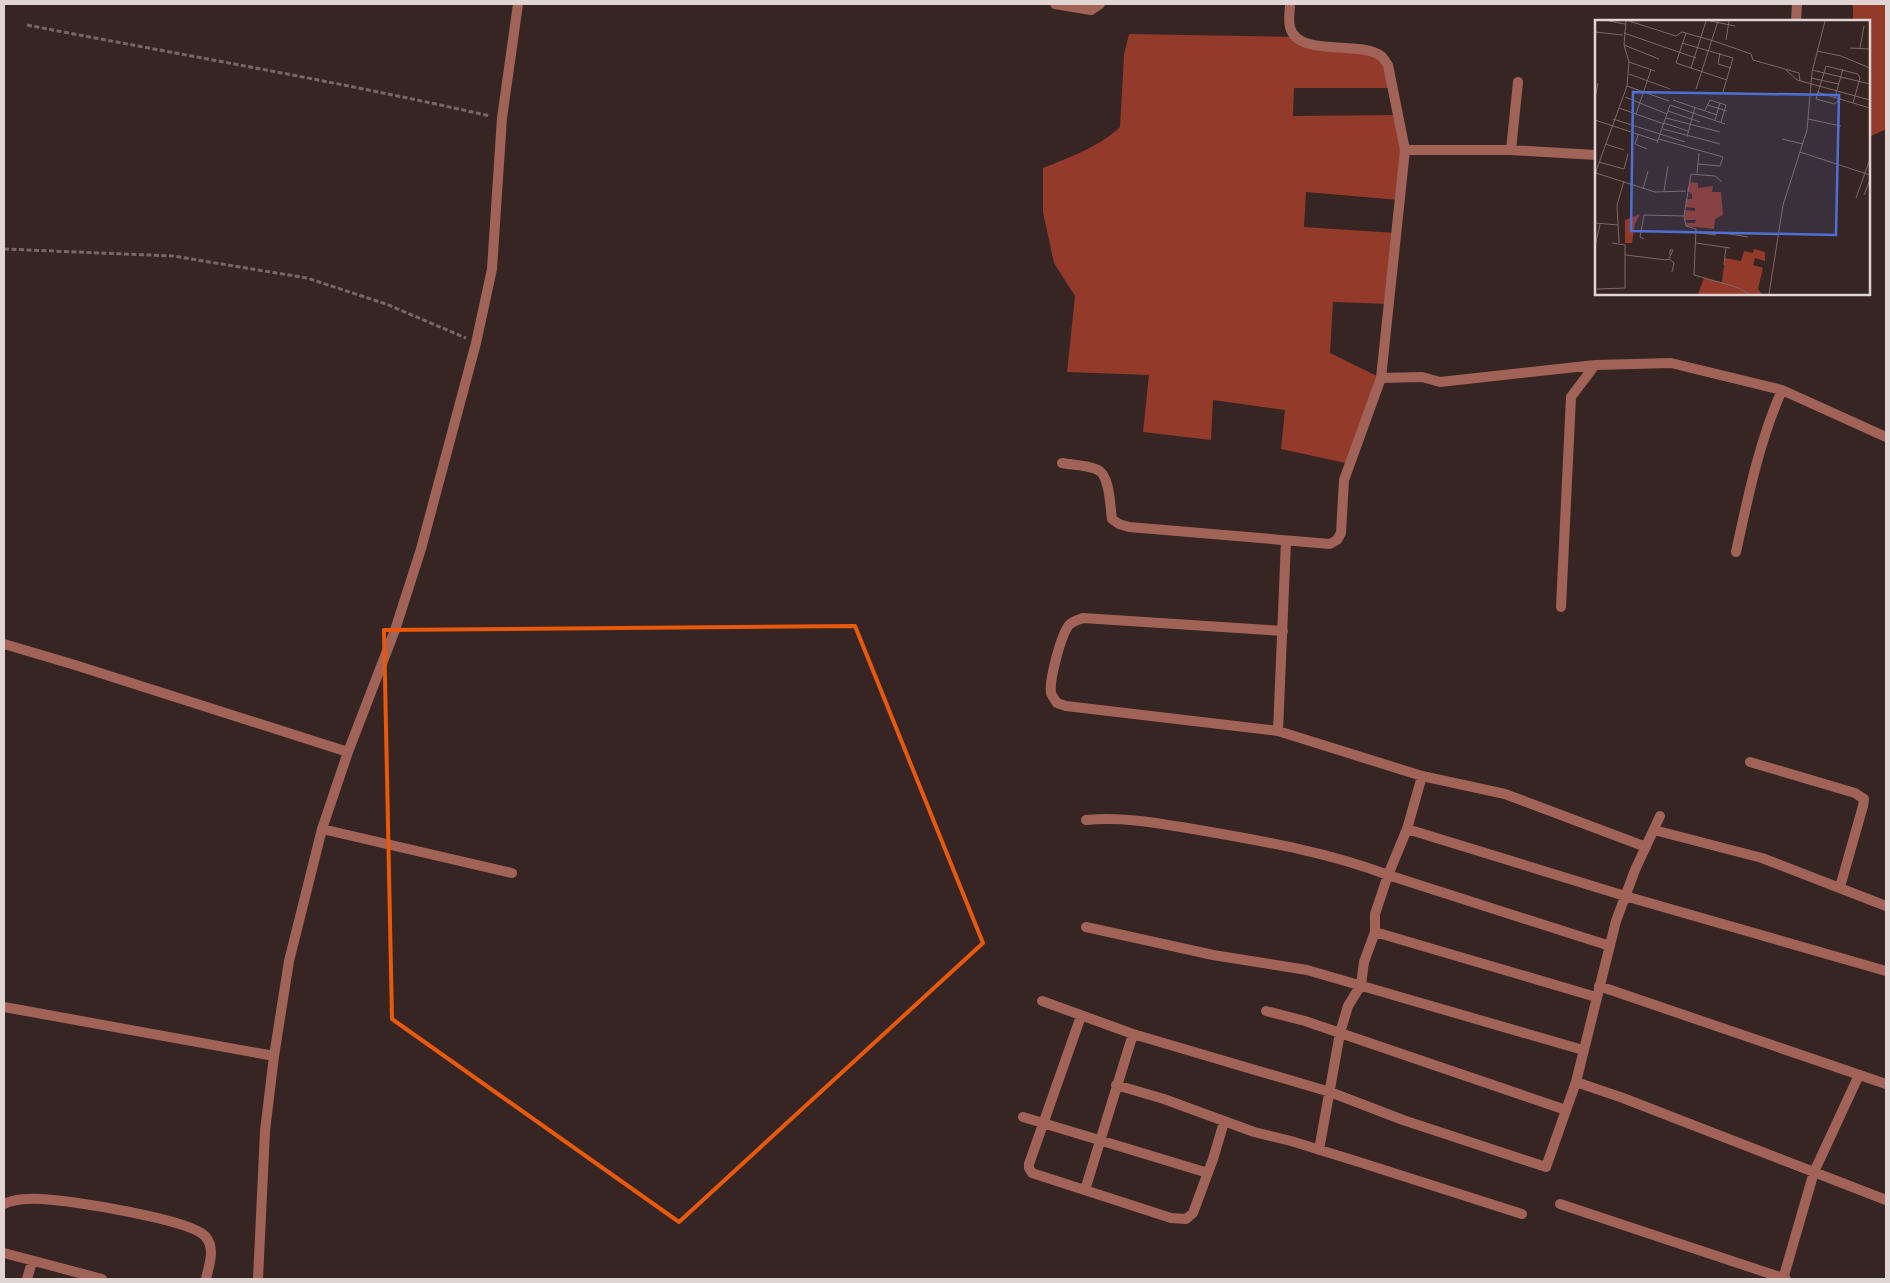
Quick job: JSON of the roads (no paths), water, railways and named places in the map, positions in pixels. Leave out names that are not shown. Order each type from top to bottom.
[{"type":"street","points":[[258,1279],[265,1131],[274,1056],[290,961],[322,829],[348,752],[395,630],[421,549],[476,343],[492,269],[502,118],[518,4]]},
{"type":"street","points":[[1055,4],[1091,10],[1100,4]]},
{"type":"street","points":[[1062,463],[1097,469],[1104,474],[1112,519],[1119,524],[1129,527],[1330,544],[1337,540],[1341,533],[1344,480],[1381,378],[1405,150],[1388,65],[1381,56],[1370,52],[1310,44],[1295,37],[1290,27],[1290,4]]},
{"type":"street","points":[[1796,20],[1797,4]]},
{"type":"street","points":[[1511,150],[1518,82]]},
{"type":"street","points":[[1405,150],[1511,150],[1595,155]]},
{"type":"street","points":[[1381,378],[1422,377],[1440,382],[1596,365],[1672,363],[1782,390],[1886,438]]},
{"type":"street","points":[[1561,606],[1571,396],[1596,365]]},
{"type":"street","points":[[1736,552],[1768,421],[1782,390]]},
{"type":"street","points":[[1278,731],[1286,541]]},
{"type":"street","points":[[1283,631],[1083,618],[1068,626],[1062,639],[1052,678],[1051,693],[1057,703],[1066,706],[1278,731],[1422,776],[1506,794],[1646,847]]},
{"type":"street","points":[[4,644],[348,752]]},
{"type":"street","points":[[1750,762],[1854,793],[1864,799],[1840,887]]},
{"type":"street","points":[[1319,1150],[1340,1033],[1348,1006],[1361,985],[1364,962],[1375,932],[1375,914],[1388,875],[1407,829],[1422,776]]},
{"type":"street","points":[[1042,1001],[1133,1034],[1330,1092],[1403,1120],[1546,1166],[1576,1082],[1596,997],[1625,896],[1660,816]]},
{"type":"street","points":[[1086,820],[1108,818],[1239,837],[1360,864],[1388,875],[1610,946]]},
{"type":"street","points":[[322,829],[512,873]]},
{"type":"street","points":[[1407,829],[1625,896],[1886,970]]},
{"type":"street","points":[[1654,830],[1762,858],[1886,906]]},
{"type":"street","points":[[1086,927],[1214,955],[1307,970],[1583,1050]]},
{"type":"street","points":[[1375,932],[1596,997]]},
{"type":"street","points":[[1599,986],[1886,1084]]},
{"type":"street","points":[[4,1007],[274,1056]]},
{"type":"street","points":[[1266,1011],[1340,1033],[1566,1110]]},
{"type":"street","points":[[1081,1016],[1043,1123],[1029,1168],[1032,1173],[1172,1218],[1186,1219],[1193,1213],[1224,1122]]},
{"type":"street","points":[[1085,1190],[1116,1084],[1133,1034]]},
{"type":"street","points":[[1560,1204],[1784,1279],[1814,1172],[1859,1075]]},
{"type":"street","points":[[1576,1082],[1886,1200]]},
{"type":"street","points":[[1116,1084],[1164,1099],[1224,1122],[1522,1214]]},
{"type":"street","points":[[1023,1117],[1208,1173]]},
{"type":"street","points":[[4,1204],[40,1198],[68,1201],[175,1222],[204,1235],[212,1246],[211,1261],[206,1279]]},
{"type":"street","points":[[4,1253],[32,1262],[59,1267],[102,1279]]},
{"type":"street","points":[[27,1279],[32,1262]]}]
